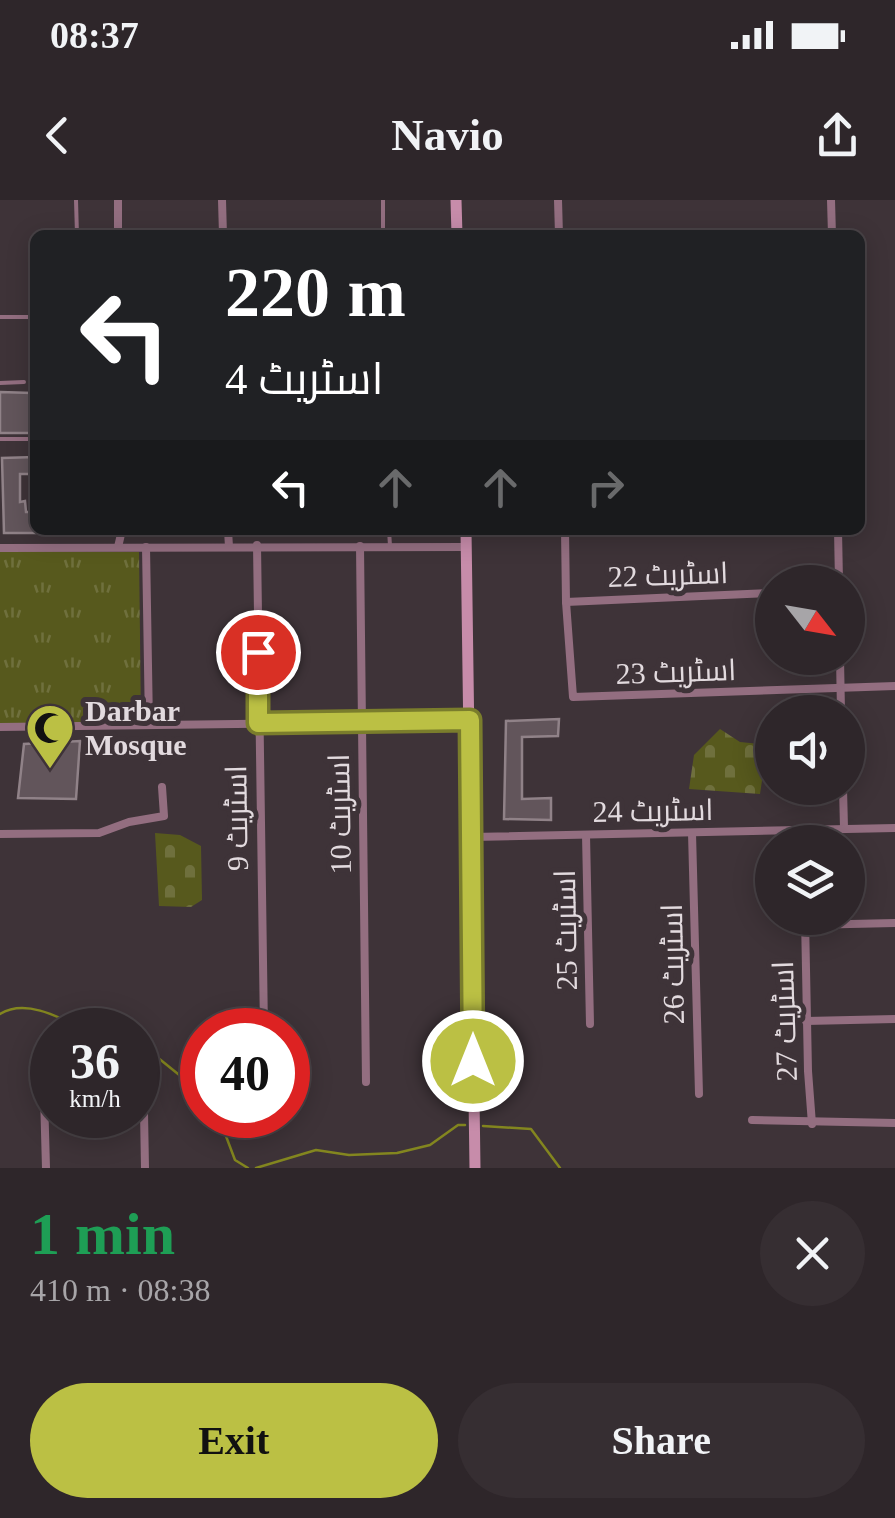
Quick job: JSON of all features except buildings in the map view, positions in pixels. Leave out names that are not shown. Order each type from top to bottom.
[{"type":"street","points":[[118,200],[118,230]]},
{"type":"street","points":[[222,200],[223,230]]},
{"type":"street","points":[[456,200],[457,230]]},
{"type":"street","points":[[558,200],[559,230]]},
{"type":"street","points":[[831,200],[832,230]]},
{"type":"street","points":[[118,546],[121,535]]},
{"type":"street","points":[[228,535],[229,547]]},
{"type":"street","points":[[466,535],[475,1168]]},
{"type":"street","points":[[565,535],[566,602]]},
{"type":"street","points":[[838,535],[839,565]]},
{"type":"street","points":[[146,546],[149,725]]},
{"type":"street","name":"اسٹریٹ 9","points":[[256,546],[264,1008]]},
{"type":"street","name":"اسٹریٹ 10","points":[[360,546],[366,1082]]},
{"type":"street","points":[[0,548],[466,547]]},
{"type":"street","name":"اسٹریٹ 22","points":[[566,602],[755,594]]},
{"type":"street","name":"اسٹریٹ 23","points":[[566,602],[571,693],[579,699],[895,686]]},
{"type":"street","points":[[840,675],[840,695]]},
{"type":"street","points":[[0,727],[470,720]]},
{"type":"street","points":[[0,834],[99,834],[128,822],[164,816],[162,787]]},
{"type":"street","name":"اسٹریٹ 24","points":[[865,828],[895,828]]},
{"type":"street","name":"اسٹریٹ 24","points":[[472,837],[755,831]]},
{"type":"street","name":"اسٹریٹ 26","points":[[692,834],[699,1094]]},
{"type":"street","name":"اسٹریٹ 25","points":[[586,835],[590,1024]]},
{"type":"street","points":[[865,923],[895,923]]},
{"type":"street","name":"اسٹریٹ 27","points":[[806,935],[812,1124]]},
{"type":"street","points":[[806,1022],[895,1020]]},
{"type":"street","points":[[752,1120],[895,1123]]},
{"type":"street","points":[[45,1138],[46,1168]]},
{"type":"street","points":[[144,1138],[145,1168]]},
{"type":"lane","points":[[76,200],[77,230]]},
{"type":"lane","points":[[383,200],[383,230]]},
{"type":"lane","points":[[0,317],[30,316]]},
{"type":"lane","points":[[0,383],[24,382]]},
{"type":"lane","points":[[0,439],[30,439]]},
{"type":"lane","points":[[389,535],[390,546]]},
{"type":"green space","points":[[0,551],[139,552],[141,721],[0,724]]},
{"type":"green space","points":[[720,729],[740,742],[755,744],[755,794],[689,789],[694,755]]},
{"type":"green space","points":[[155,833],[180,835],[201,846],[202,900],[191,907],[159,906]]},
{"type":"waterway","points":[[0,1014],[30,1009]]},
{"type":"waterway","points":[[160,1059],[180,1076]]},
{"type":"waterway","points":[[256,1168],[316,1150],[349,1155],[397,1153],[430,1145],[458,1125],[465,1125]]},
{"type":"waterway","points":[[483,1126],[531,1129],[560,1168]]},
{"type":"waterway","points":[[227,1138],[235,1160],[248,1168]]},
{"type":"place","name":"Darbar Mosque","points":[[50,770]]},
{"type":"route","points":[[258,652],[258,723],[470,720],[473,1061]]}]
